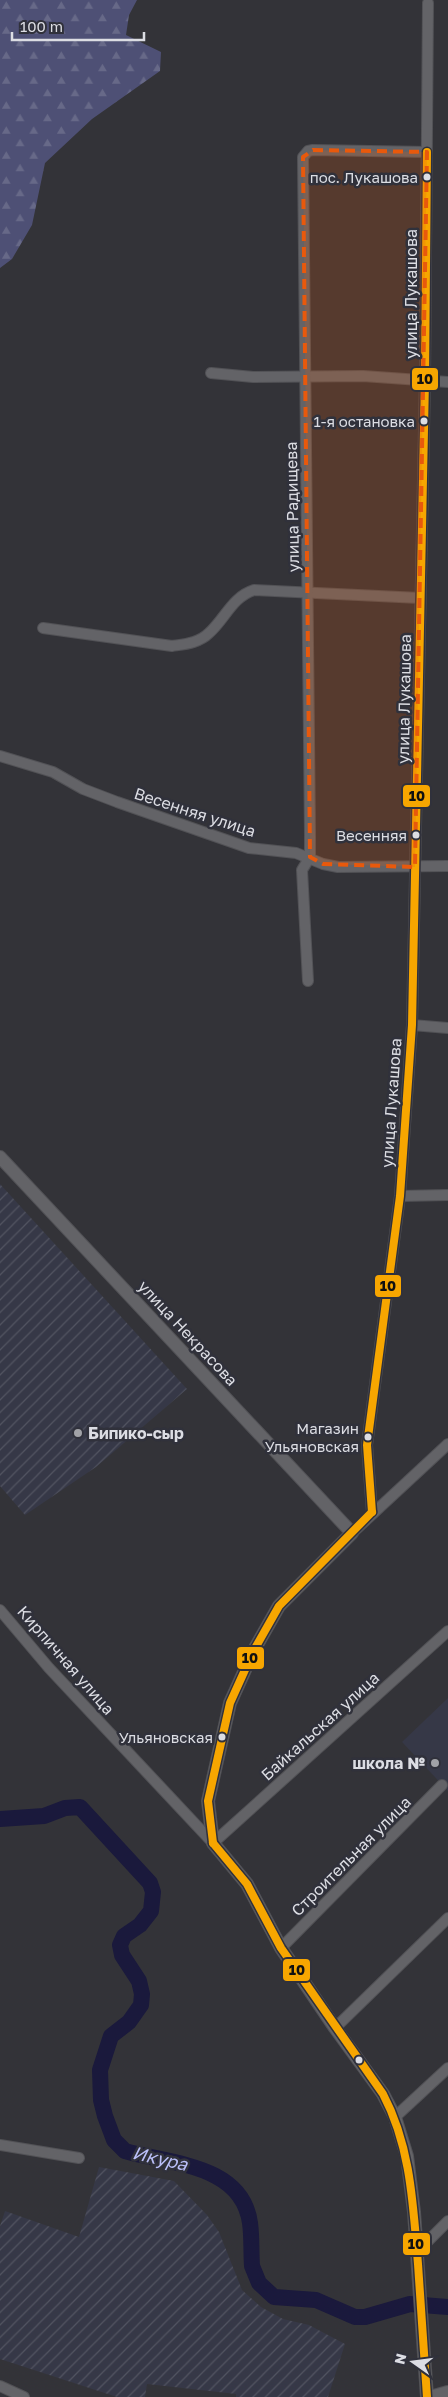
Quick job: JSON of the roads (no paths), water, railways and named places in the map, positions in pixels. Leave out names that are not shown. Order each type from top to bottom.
[{"type":"main road","points":[[434,2397],[448,2393]]},
{"type":"street","name":"улица Лукашова","points":[[372,1512],[367,1445],[400,1196],[412,1024],[425,380],[428,3]]},
{"type":"street","name":"улица Радищева","points":[[308,981],[302,870],[310,857],[303,157],[308,151],[313,150],[427,152]]},
{"type":"street","points":[[211,373],[253,378],[305,376],[448,382]]},
{"type":"street","points":[[43,628],[172,646],[188,644],[209,634],[244,593],[254,590],[308,591],[420,598]]},
{"type":"street","name":"Весенняя улица","points":[[0,756],[53,772],[83,789],[249,848],[296,853],[310,857],[323,864],[338,867],[448,866]]},
{"type":"street","points":[[412,1024],[448,1028]]},
{"type":"street","name":"улица Некрасова","points":[[0,1157],[352,1533]]},
{"type":"street","points":[[400,1196],[448,1195]]},
{"type":"street","points":[[213,1844],[208,1801],[230,1703],[254,1650],[279,1606],[372,1512],[448,1444]]},
{"type":"street","name":"Кирпичная улица","points":[[0,1610],[49,1668],[213,1844],[247,1884],[281,1948],[335,2028],[383,2094],[395,2117],[407,2156],[417,2252],[427,2397]]},
{"type":"street","name":"Байкальская улица","points":[[213,1844],[448,1631]]},
{"type":"street","name":"Строительная улица","points":[[281,1948],[442,1785]]},
{"type":"street","points":[[335,2028],[448,1918]]},
{"type":"street","points":[[395,2117],[448,2068]]},
{"type":"street","points":[[0,2145],[80,2158]]},
{"type":"street","points":[[417,2252],[448,2221]]},
{"type":"street","points":[[0,2386],[24,2397]]},
{"type":"waterway","name":"Икура","points":[[0,1819],[44,1816],[65,1808],[80,1807],[150,1883],[153,1892],[151,1911],[140,1925],[124,1936],[120,1945],[122,1955],[139,1981],[142,1994],[141,2005],[129,2022],[111,2036],[100,2070],[101,2100],[114,2140],[125,2151],[201,2170],[219,2178],[233,2189],[244,2204],[250,2223],[252,2266],[259,2283],[274,2297],[316,2300],[355,2317],[365,2317],[410,2304],[448,2307]]},
{"type":"place","name":"пос. Лукашова","points":[[427,177]]},
{"type":"place","name":"1-я остановка","points":[[424,421]]},
{"type":"place","name":"Весенняя","points":[[416,835]]},
{"type":"place","name":"Бипико-сыр","points":[[78,1433]]},
{"type":"place","name":"Магазин Ульяновская","points":[[368,1437]]},
{"type":"place","name":"Ульяновская","points":[[222,1737]]},
{"type":"place","name":"школа №","points":[[435,1763]]}]
